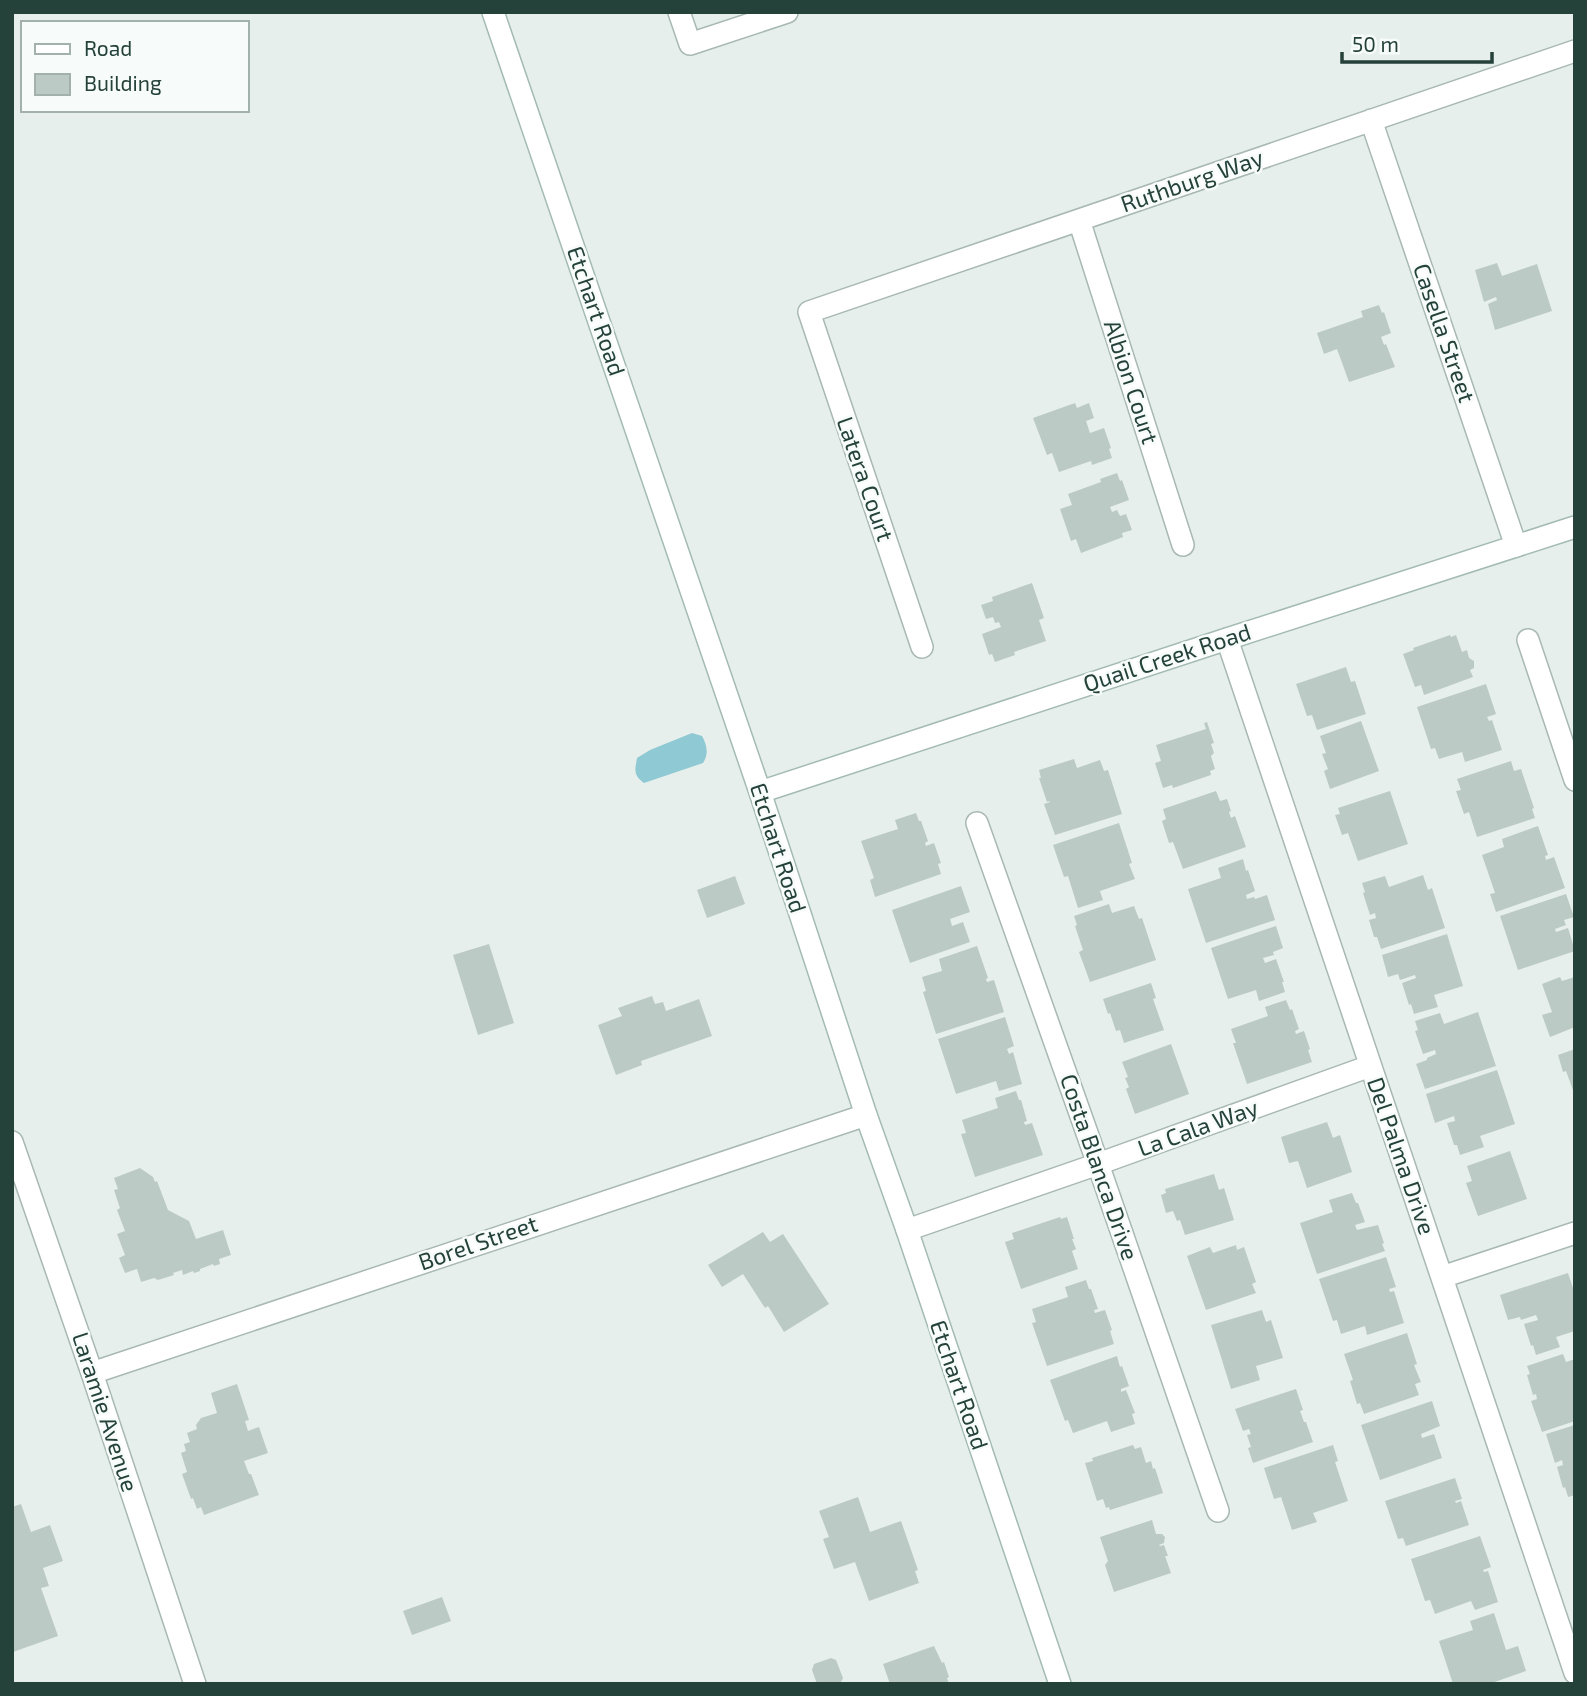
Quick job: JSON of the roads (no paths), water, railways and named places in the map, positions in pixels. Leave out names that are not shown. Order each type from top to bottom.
[{"type":"street","name":"Etchart Road","points":[[493,12],[760,792],[866,1115],[1060,1684]]},
{"type":"street","points":[[679,12],[690,44],[787,12]]},
{"type":"street","name":"Ruthburg Way","points":[[809,312],[1575,51]]},
{"type":"street","name":"Casella Street","points":[[1371,120],[1516,546]]},
{"type":"street","name":"Albion Court","points":[[1079,220],[1183,545]]},
{"type":"street","name":"Latera Court","points":[[809,312],[922,647]]},
{"type":"street","name":"Quail Creek Road","points":[[760,792],[1575,527]]},
{"type":"street","name":"Del Palma Drive","points":[[1227,639],[1575,1672]]},
{"type":"street","points":[[1528,639],[1575,780]]},
{"type":"street","name":"Costa Blanca Drive","points":[[977,824],[1218,1511]]},
{"type":"street","name":"La Cala Way","points":[[907,1230],[1370,1066]]},
{"type":"street","name":"Borel Street","points":[[92,1373],[866,1115]]},
{"type":"street","name":"Laramie Avenue","points":[[12,1142],[195,1684]]},
{"type":"street","points":[[1442,1277],[1575,1233]]},
{"type":"water","points":[[692,733],[702,736],[705,743],[707,753],[703,763],[644,783],[636,775],[637,758]]}]
